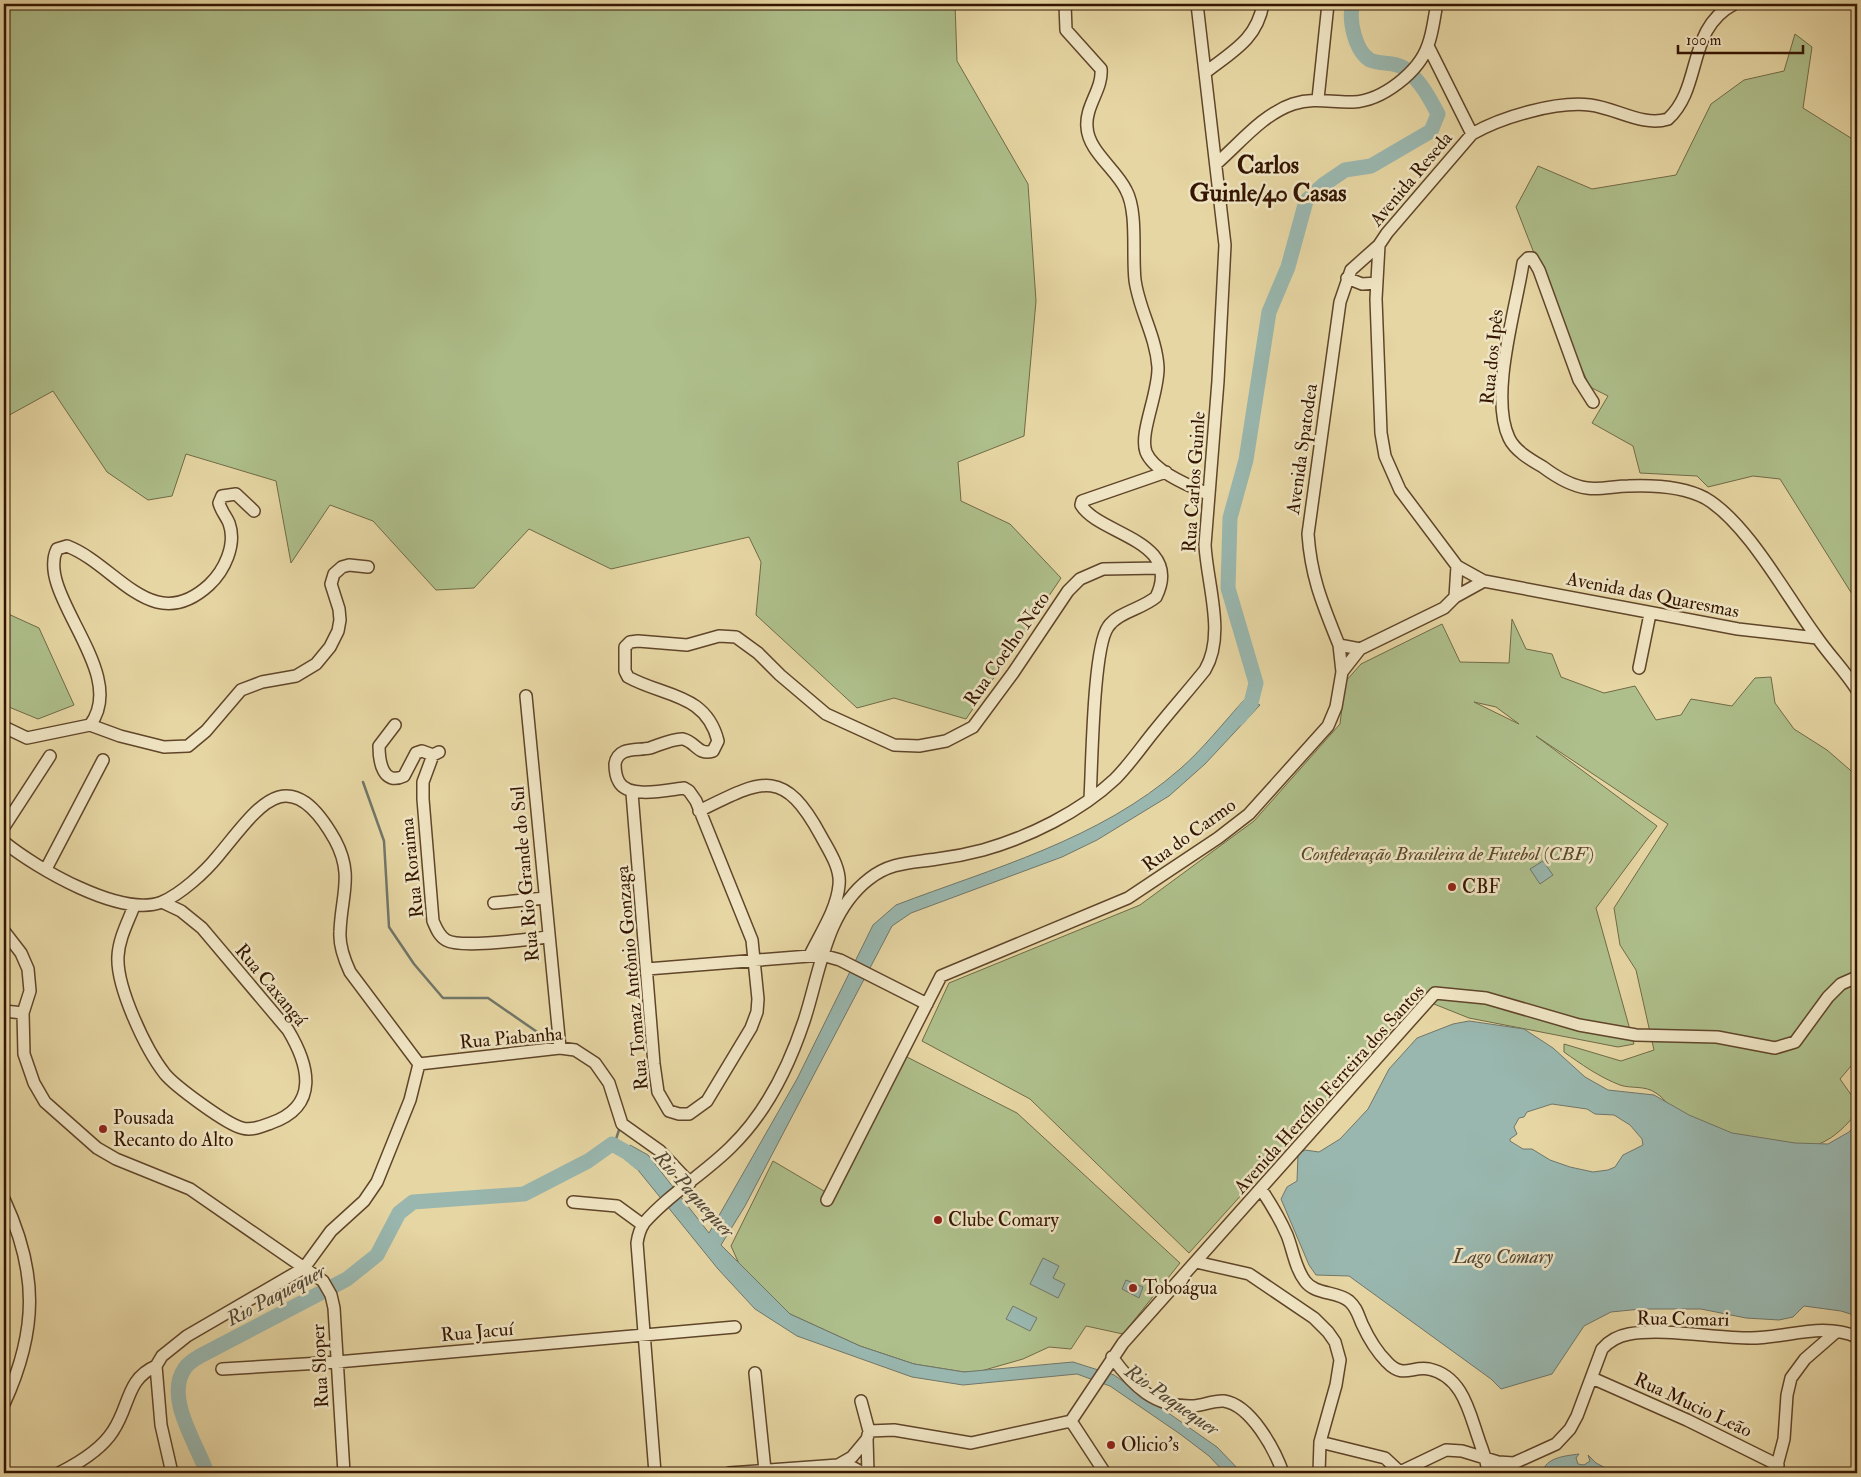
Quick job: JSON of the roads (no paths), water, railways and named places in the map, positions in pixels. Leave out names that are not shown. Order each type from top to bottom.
[{"type":"street","points":[[1065,4],[1066,30],[1101,69],[1102,77],[1088,112],[1086,128],[1091,142],[1127,191],[1131,210],[1135,281],[1155,343],[1158,366],[1155,396],[1144,440],[1149,458],[1166,472],[1208,494]]},
{"type":"street","name":"Rua Carlos Guinle","points":[[643,1224],[742,1136],[768,1099],[803,1024],[822,955],[834,923],[860,886],[895,864],[955,856],[986,849],[1050,822],[1090,799],[1115,779],[1205,670],[1213,654],[1215,618],[1207,572],[1205,545],[1218,381],[1225,245],[1197,4]]},
{"type":"street","points":[[1206,72],[1249,37],[1259,24],[1263,4]]},
{"type":"street","points":[[1318,99],[1328,4]]},
{"type":"street","points":[[1216,164],[1268,116],[1295,104],[1318,99],[1350,102],[1365,101],[1382,94],[1414,67],[1428,46],[1437,4]]},
{"type":"street","name":"Avenida Reseda","points":[[1484,581],[1457,566],[1400,490],[1385,456],[1381,433],[1377,283],[1379,244],[1472,134],[1488,125],[1566,104],[1590,105],[1652,121],[1668,119],[1681,104],[1706,31],[1713,20],[1734,4]]},
{"type":"street","points":[[1428,46],[1472,134]]},
{"type":"street","name":"Avenida Spatodea","points":[[1342,672],[1339,645],[1315,584],[1308,534],[1340,302],[1351,270],[1379,244]]},
{"type":"street","name":"Rua dos Ipês","points":[[1593,402],[1579,380],[1539,270],[1532,258],[1528,258],[1523,263],[1502,395],[1504,423],[1509,439],[1516,448],[1551,473],[1586,488],[1668,487],[1704,498],[1738,528],[1817,638]]},
{"type":"street","points":[[1347,278],[1362,284],[1377,283]]},
{"type":"street","points":[[1090,799],[1096,684],[1104,633],[1108,626],[1119,617],[1156,597],[1160,589],[1160,568],[1156,559],[1134,538],[1087,512],[1081,505],[1086,498],[1166,472]]},
{"type":"street","points":[[90,725],[98,712],[99,703],[96,670],[91,655],[79,635],[57,581],[54,560],[57,549],[66,546],[84,554],[152,602],[174,604],[202,591],[225,566],[232,534],[219,503],[222,496],[236,494],[254,511]]},
{"type":"street","points":[[4,727],[27,738],[90,725],[120,736],[164,747],[188,746],[206,731],[242,690],[262,682],[296,676],[316,664],[330,647],[338,631],[340,620],[331,584],[334,574],[342,567],[349,565],[368,567]]},
{"type":"street","points":[[1455,597],[1457,566]]},
{"type":"street","name":"Rua Coelho Neto","points":[[632,793],[624,789],[617,780],[615,767],[620,753],[681,739],[687,740],[702,753],[708,753],[713,751],[718,741],[712,724],[697,707],[678,696],[628,677],[625,671],[625,647],[630,642],[687,645],[719,636],[736,637],[758,653],[780,675],[826,714],[894,745],[919,746],[946,741],[973,727],[1013,674],[1068,591],[1080,579],[1103,569],[1160,568]]},
{"type":"street","name":"Avenida das Quaresmas","points":[[1484,581],[1650,614],[1762,633],[1817,638]]},
{"type":"street","name":"Rua do Carmo","points":[[827,1200],[941,976],[1128,898],[1151,885],[1240,822],[1286,775],[1328,726],[1336,707],[1342,672],[1360,649],[1444,608],[1455,597],[1484,581]]},
{"type":"street","points":[[1639,668],[1650,614]]},
{"type":"street","points":[[1817,638],[1857,690]]},
{"type":"street","points":[[1339,645],[1360,649]]},
{"type":"street","name":"Rua Rio Grande do Sul","points":[[526,696],[560,1048]]},
{"type":"street","name":"Rua Roraima","points":[[395,725],[379,746],[381,766],[388,776],[394,779],[404,776],[416,753],[436,754],[424,776],[422,798],[433,921],[438,931],[445,939],[460,944],[548,937]]},
{"type":"street","points":[[4,827],[50,756]]},
{"type":"street","points":[[46,869],[103,760]]},
{"type":"street","points":[[699,811],[744,790],[763,784],[786,790],[802,805],[836,864],[839,877],[838,892],[810,955]]},
{"type":"street","name":"Rua Tomaz Antônio Gonzaga","points":[[684,788],[692,795],[699,811],[752,940],[758,1012],[751,1028],[707,1101],[697,1110],[679,1114],[669,1111],[658,1092],[654,1064],[632,793],[684,788]]},
{"type":"street","points":[[4,842],[46,869],[102,898],[134,906],[162,902],[199,876],[254,812],[267,801],[282,795],[297,798],[311,806],[335,840],[347,872],[340,940],[343,955],[350,972],[419,1064],[410,1100],[377,1182],[364,1201],[323,1240],[304,1268],[187,1336],[162,1356],[156,1366],[145,1371],[134,1383],[114,1430],[100,1446],[59,1473]]},
{"type":"street","points":[[494,903],[545,898]]},
{"type":"street","name":"Rua Caxangá","points":[[134,906],[120,939],[118,970],[134,1018],[166,1075],[208,1110],[242,1128],[255,1128],[279,1120],[297,1108],[307,1084],[298,1046],[288,1030],[202,928],[181,912],[162,902]]},
{"type":"street","points":[[4,931],[22,953],[28,969],[30,991],[22,1013],[4,1011]]},
{"type":"street","points":[[647,969],[822,955],[851,965],[927,1004]]},
{"type":"street","name":"Avenida Hercílio Ferreira dos Santos","points":[[1071,1421],[1112,1357],[1435,993],[1486,998],[1579,1025],[1636,1035],[1717,1038],[1775,1048],[1795,1042],[1828,997],[1841,984],[1857,977]]},
{"type":"street","name":"Rua Sloper","points":[[22,1013],[24,1054],[34,1083],[45,1102],[85,1138],[116,1159],[190,1189],[322,1281],[331,1296],[344,1473]]},
{"type":"street","name":"Rua Piabanha","points":[[419,1064],[560,1048],[575,1050],[595,1062],[609,1083],[622,1124],[660,1151],[686,1187]]},
{"type":"street","points":[[1261,1189],[1281,1222],[1304,1281],[1310,1287],[1344,1297],[1350,1302],[1382,1356],[1397,1370],[1403,1372],[1430,1370],[1438,1372],[1452,1383],[1469,1407],[1477,1436],[1487,1458],[1488,1473]]},
{"type":"street","points":[[4,1198],[15,1223],[26,1261],[31,1296],[30,1316],[19,1363],[4,1404]]},
{"type":"street","points":[[573,1202],[617,1206],[643,1224],[637,1243],[646,1336],[655,1473]]},
{"type":"street","points":[[1196,1262],[1249,1274],[1314,1318],[1328,1332],[1338,1350],[1340,1360],[1336,1385],[1320,1442],[1319,1473]]},
{"type":"street","name":"Rua Jacuí","points":[[222,1369],[337,1362],[735,1327]]},
{"type":"street","name":"Rua Comari","points":[[1514,1463],[1538,1454],[1562,1438],[1577,1416],[1602,1348],[1611,1341],[1623,1336],[1646,1333],[1754,1338],[1808,1331],[1836,1332],[1857,1337]]},
{"type":"street","points":[[1776,1469],[1784,1439],[1787,1395],[1791,1378],[1805,1359],[1836,1332]]},
{"type":"street","points":[[1112,1357],[1132,1384],[1154,1398],[1191,1406],[1223,1400],[1240,1408],[1259,1427],[1284,1473]]},
{"type":"street","points":[[156,1366],[161,1425],[172,1473]]},
{"type":"street","points":[[755,1373],[760,1472]]},
{"type":"street","name":"Rua Mucio Leão","points":[[1592,1378],[1687,1420],[1776,1469]]},
{"type":"street","points":[[861,1401],[868,1435],[868,1473]]},
{"type":"street","points":[[838,1465],[852,1457],[868,1435],[894,1430],[971,1442],[1071,1421],[1105,1473]]},
{"type":"street","points":[[1320,1442],[1385,1458],[1400,1473],[1446,1450],[1454,1449],[1514,1463],[1506,1473]]},
{"type":"street","points":[[729,1473],[838,1465],[852,1467],[863,1473]]},
{"type":"water","points":[[1245,699],[1260,705],[1205,764],[1169,796],[1097,840],[1062,857],[911,913],[892,926],[745,1206],[721,1245],[790,1314],[860,1346],[914,1364],[964,1372],[1073,1362],[1114,1375],[1217,1447],[1242,1473],[1225,1473],[1209,1456],[1180,1434],[1110,1386],[1077,1374],[963,1385],[912,1377],[797,1336],[755,1309],[718,1269],[638,1170],[622,1157],[630,1145],[648,1155],[709,1233],[797,1079],[873,925],[896,905],[1044,850],[1115,815],[1149,794],[1189,761]]},
{"type":"water","points":[[1543,861],[1553,875],[1540,884],[1530,869]]},
{"type":"water","name":"Lago Comary","points":[[1469,1021],[1524,1029],[1553,1048],[1585,1077],[1608,1090],[1654,1095],[1689,1115],[1732,1133],[1795,1143],[1828,1144],[1849,1132],[1857,1123],[1857,1316],[1841,1311],[1804,1306],[1793,1317],[1779,1320],[1746,1318],[1701,1309],[1641,1309],[1611,1312],[1584,1326],[1552,1374],[1501,1389],[1491,1379],[1349,1276],[1316,1275],[1309,1265],[1281,1199],[1287,1187],[1297,1181],[1298,1154],[1305,1150],[1319,1152],[1340,1139],[1368,1109],[1389,1069],[1417,1038],[1453,1024]],"holes":[[[1552,1104],[1587,1109],[1595,1114],[1614,1115],[1630,1125],[1642,1139],[1643,1145],[1623,1155],[1615,1167],[1593,1172],[1550,1160],[1532,1149],[1523,1149],[1510,1141],[1517,1134],[1514,1127],[1519,1118],[1524,1117],[1527,1112]]]},
{"type":"water","points":[[1043,1258],[1059,1266],[1053,1278],[1065,1284],[1058,1298],[1030,1284]]},
{"type":"water","name":"Toboágua","points":[[1126,1280],[1143,1287],[1139,1298],[1122,1289]]},
{"type":"water","points":[[1013,1306],[1037,1318],[1030,1331],[1006,1319]]},
{"type":"water","points":[[1579,1454],[1576,1458],[1578,1464],[1584,1465],[1590,1461],[1588,1455],[1596,1463],[1615,1473],[1542,1473],[1547,1464],[1552,1460]]},
{"type":"waterway","points":[[1239,718],[1251,703],[1256,683],[1228,588],[1230,518],[1246,460],[1269,312],[1288,267],[1306,201],[1323,185],[1345,170],[1371,166],[1431,131],[1438,114],[1428,95],[1404,68],[1396,64],[1370,60],[1360,50],[1352,26],[1353,4]]},
{"type":"waterway","points":[[363,782],[384,841],[389,927],[414,964],[443,998],[488,998],[556,1045]]},
{"type":"waterway","points":[[612,1144],[620,1127]]},
{"type":"waterway","name":"Rio Paquequer","points":[[207,1473],[184,1420],[180,1406],[178,1393],[180,1380],[186,1366],[200,1356],[347,1279],[377,1255],[399,1213],[413,1202],[524,1194],[588,1161],[612,1144],[628,1153],[640,1163]]},
{"type":"place","name":"CBF","points":[[1452,887]]},
{"type":"place","name":"Pousada Recanto do Alto","points":[[103,1129]]},
{"type":"place","name":"Clube Comary","points":[[938,1220]]},
{"type":"place","name":"Toboágua","points":[[1133,1288]]},
{"type":"place","name":"Olicio's","points":[[1111,1445]]},
{"type":"district","name":"Carlos Guinle/40 Casas","points":[[1268,179]]},
{"type":"park label","name":"Confederação Brasileira de Futebol (CBF)","points":[[1447,854]]}]
